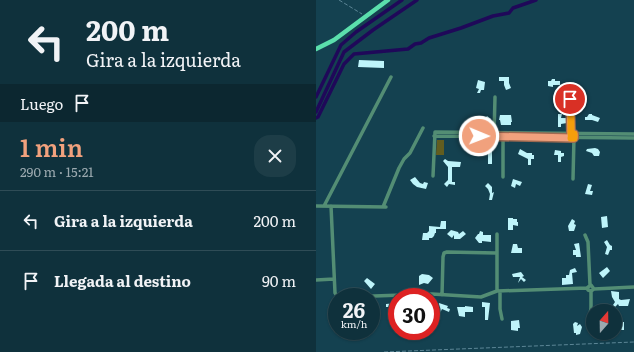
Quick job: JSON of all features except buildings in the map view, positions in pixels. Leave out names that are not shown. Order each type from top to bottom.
[{"type":"main road","points":[[316,49],[334,40],[388,0]]},
{"type":"street","points":[[324,206],[391,76]]},
{"type":"street","points":[[494,135],[495,97]]},
{"type":"street","points":[[570,99],[573,135],[573,179]]},
{"type":"street","points":[[316,206],[385,207],[399,168],[404,159],[410,153],[423,128]]},
{"type":"street","points":[[433,176],[434,134],[634,134]]},
{"type":"street","points":[[503,135],[503,177]]},
{"type":"street","points":[[573,135],[634,138]]},
{"type":"street","points":[[331,206],[335,288]]},
{"type":"street","points":[[497,234],[496,253],[498,291],[502,319]]},
{"type":"street","points":[[585,234],[588,242],[591,304]]},
{"type":"street","points":[[442,295],[444,253],[496,253]]},
{"type":"street","points":[[316,280],[334,279]]},
{"type":"street","points":[[380,296],[432,294],[481,297],[498,291],[634,288]]},
{"type":"path","points":[[339,0],[366,17]]},
{"type":"path","points":[[384,352],[634,342]]},
{"type":"shaded area","points":[[437,140],[444,140],[444,155],[436,155]]},
{"type":"waterway","points":[[316,97],[341,45],[356,32],[402,0]]},
{"type":"waterway","points":[[316,112],[344,52],[417,0]]},
{"type":"waterway","points":[[316,118],[318,117],[344,64],[354,54],[408,49],[429,38],[493,16],[509,13],[513,8],[536,0]]},
{"type":"slow traffic","points":[[571,116],[571,134],[574,134],[574,138],[571,138]]},
{"type":"route","points":[[479,136],[574,138],[574,134],[571,134],[570,99]]}]
